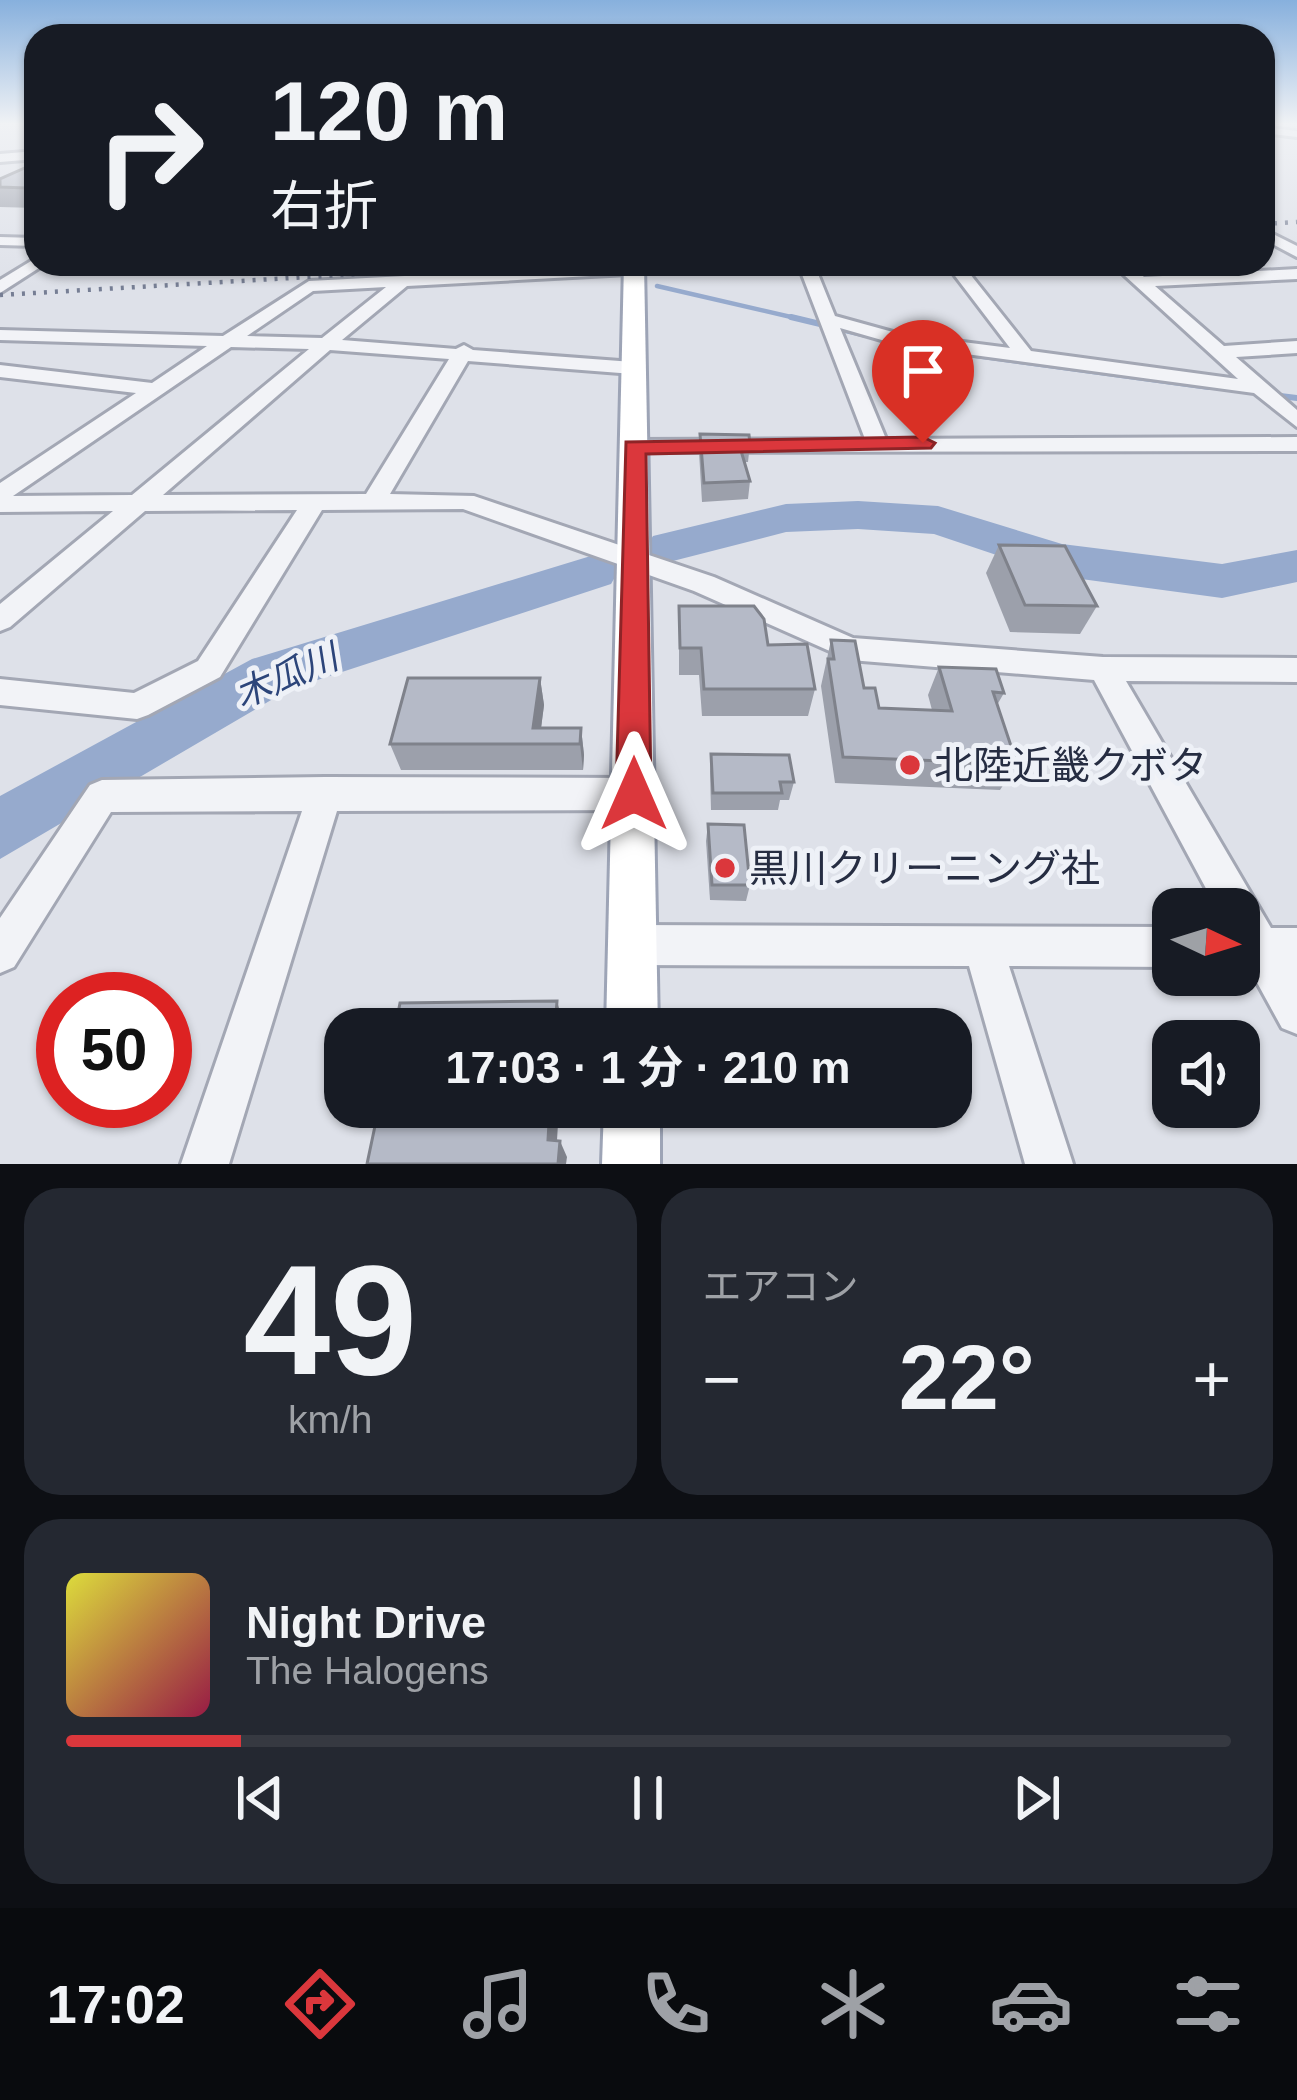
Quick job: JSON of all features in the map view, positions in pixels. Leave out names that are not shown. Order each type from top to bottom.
[{"type":"main road","points":[[632,1008],[634,276]]},
{"type":"main road","points":[[632,1128],[632,1164]]},
{"type":"street","points":[[1276,275],[1297,274]]},
{"type":"street","points":[[1276,275],[1297,287]]},
{"type":"street","points":[[0,494],[309,286],[486,276]]},
{"type":"street","points":[[810,276],[877,443]]},
{"type":"street","points":[[963,276],[1025,356]]},
{"type":"street","points":[[1133,276],[1297,421]]},
{"type":"street","points":[[1140,282],[1261,276]]},
{"type":"street","points":[[0,620],[403,281]]},
{"type":"street","points":[[827,320],[899,339],[1259,388]]},
{"type":"street","points":[[0,349],[9,335],[326,344],[464,351],[633,368]]},
{"type":"street","points":[[1219,352],[1297,347]]},
{"type":"street","points":[[376,498],[464,351]]},
{"type":"street","points":[[0,371],[155,389]]},
{"type":"street","points":[[634,447],[1297,444]]},
{"type":"street","points":[[0,692],[137,706],[209,669],[316,499]]},
{"type":"street","points":[[0,504],[465,501],[545,525],[635,564],[704,584],[850,649],[1103,669],[1297,670]]},
{"type":"street","points":[[1103,669],[1227,888]]},
{"type":"street","points":[[206,1164],[325,793]]},
{"type":"street","points":[[0,953],[102,796],[634,794]]},
{"type":"street","points":[[632,946],[1152,947]]},
{"type":"street","points":[[983,946],[1049,1164]]},
{"type":"street","points":[[1265,948],[1297,1013]]},
{"type":"building","points":[[0,179],[24,179],[24,188],[0,187]]},
{"type":"building","points":[[700,434],[749,435],[750,444],[739,444],[750,481],[704,483]]},
{"type":"building","points":[[999,545],[1065,546],[1097,606],[1025,605]]},
{"type":"building","points":[[679,606],[754,606],[764,619],[768,645],[807,644],[815,689],[704,689],[701,648],[680,648]]},
{"type":"building","points":[[831,640],[855,641],[864,688],[875,688],[879,708],[952,711],[939,667],[996,669],[1004,693],[993,692],[1017,764],[843,757],[828,659],[834,659]]},
{"type":"building","points":[[408,678],[540,678],[533,728],[581,728],[580,744],[390,744]]},
{"type":"building","points":[[711,754],[789,755],[794,782],[780,782],[782,793],[713,793]]},
{"type":"building","points":[[708,824],[744,825],[750,885],[712,885]]},
{"type":"building","points":[[557,1001],[556,1008],[399,1008],[400,1003]]},
{"type":"building","points":[[375,1128],[549,1128],[548,1140],[560,1141],[558,1164],[367,1164]]},
{"type":"waterway","points":[[657,286],[804,320]]},
{"type":"waterway","points":[[791,317],[866,335]]},
{"type":"waterway","points":[[909,346],[1209,387]]},
{"type":"waterway","points":[[1272,395],[1297,398]]},
{"type":"waterway","name":"木瓜川","points":[[669,547],[786,518],[858,515],[938,520],[1059,560],[1222,581],[1297,566]]},
{"type":"waterway","name":"木瓜川","points":[[0,829],[271,674],[594,572]]},
{"type":"railway","points":[[1275,223],[1297,222]]},
{"type":"railway","points":[[0,295],[325,276]]},
{"type":"place","name":"北陸近畿クボタ","points":[[910,765]]},
{"type":"place","name":"黒川クリーニング社","points":[[725,868]]},
{"type":"route","points":[[634,794],[634,447],[923,443]]}]
